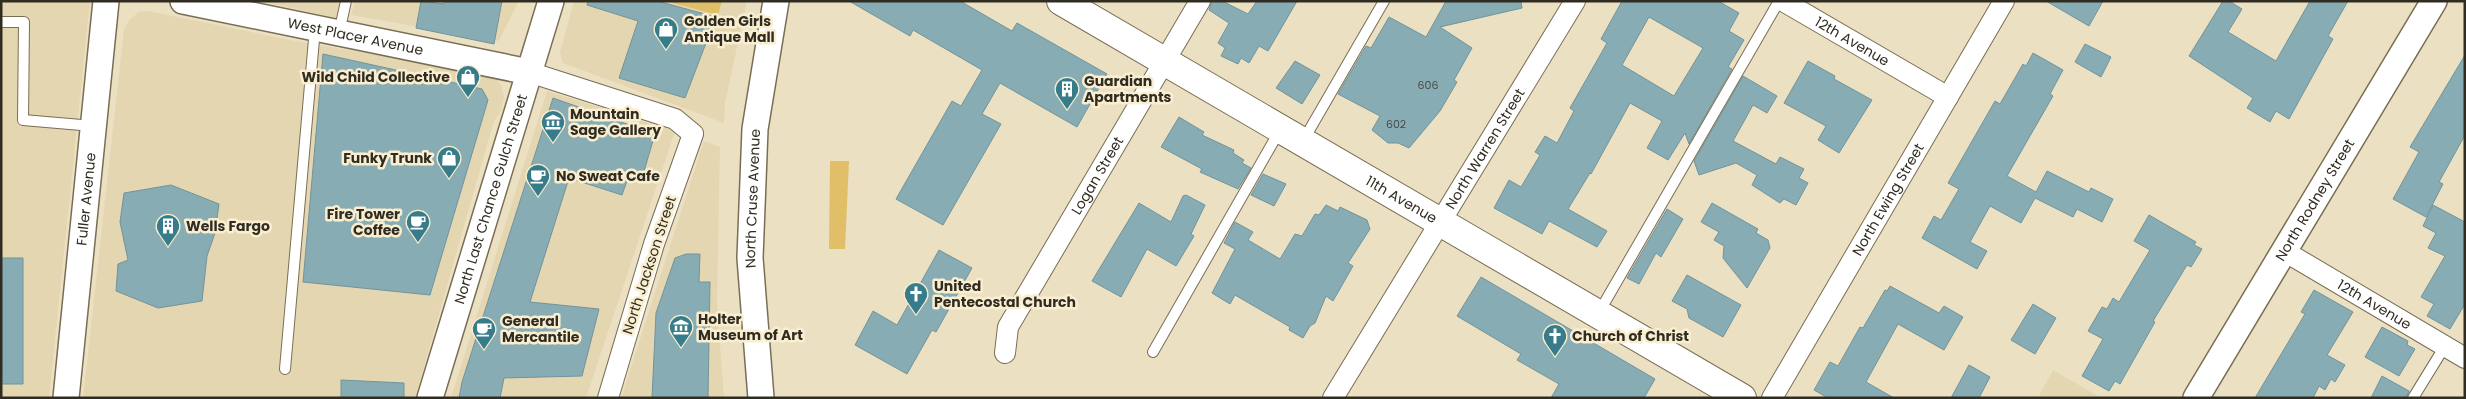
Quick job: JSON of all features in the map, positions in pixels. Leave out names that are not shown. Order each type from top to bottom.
[{"type":"main road","name":"11th Avenue","points":[[1061,1],[1742,398]]},
{"type":"street","name":"Fuller Avenue","points":[[66,398],[106,1]]},
{"type":"street","name":"West Placer Avenue","points":[[183,1],[529,72]]},
{"type":"street","name":"North Last Chance Gulch Street","points":[[430,398],[551,1]]},
{"type":"street","name":"North Cruse Avenue","points":[[761,398],[750,258],[755,129],[776,1]]},
{"type":"street","name":"Logan Street","points":[[1005,353],[1008,327],[1200,1]]},
{"type":"street","name":"North Warren Street","points":[[1336,397],[1439,222],[1574,1]]},
{"type":"street","name":"12th Avenue","points":[[1783,1],[1948,97]]},
{"type":"street","name":"North Ewing Street","points":[[1772,398],[2004,1]]},
{"type":"street","name":"North Rodney Street","points":[[2196,398],[2434,1]]},
{"type":"street","name":"North Jackson Street","points":[[529,72],[674,119],[694,134],[654,244],[608,398]]},
{"type":"street","name":"12th Avenue","points":[[2284,251],[2465,358]]},
{"type":"lane","points":[[339,33],[346,1]]},
{"type":"lane","points":[[1153,352],[1291,135],[1384,1]]},
{"type":"lane","points":[[1598,314],[1779,1]]},
{"type":"lane","points":[[1,22],[24,22],[23,120],[93,126]]},
{"type":"lane","points":[[286,369],[315,28]]},
{"type":"lane","points":[[2413,398],[2446,346]]},
{"type":"shaded area","points":[[1,1],[90,1],[49,398],[1,398]]},
{"type":"shaded area","points":[[260,1],[340,1],[337,18]]},
{"type":"shaded area","points":[[355,1],[519,1],[499,41],[351,15]]},
{"type":"shaded area","points":[[574,1],[747,1],[725,103],[724,123],[563,63],[560,53]]},
{"type":"shaded area","points":[[665,1],[722,1],[718,15]]},
{"type":"shaded area","points":[[148,11],[295,41],[475,72],[496,78],[501,85],[504,97],[501,111],[494,121],[415,398],[83,398],[124,29],[129,20],[139,12]]},
{"type":"shaded area","points":[[547,91],[675,131],[586,398],[451,398]]},
{"type":"shaded area","points":[[704,141],[720,147],[717,302],[724,398],[621,398]]},
{"type":"shaded area","points":[[830,161],[849,161],[845,249],[829,249]]},
{"type":"shaded area","points":[[2053,370],[2101,398],[2038,398]]},
{"type":"building","points":[[421,1],[444,4],[444,1],[502,1],[494,44],[416,28]]},
{"type":"building","name":"Golden Girls Antique Mall","points":[[588,1],[657,1],[716,17],[685,98],[619,78],[638,21],[587,5]]},
{"type":"building","name":"Guardian Apartments","points":[[849,1],[960,1],[1012,31],[1017,23],[1107,74],[1077,127],[1000,83],[982,114],[1001,124],[943,225],[896,199],[952,101],[961,106],[982,70],[913,30],[910,36]]},
{"type":"building","points":[[1212,1],[1222,1],[1248,14],[1257,1],[1297,1],[1268,51],[1259,46],[1249,63],[1241,58],[1238,64],[1221,56],[1225,48],[1218,43],[1229,23],[1209,10]]},
{"type":"building","points":[[1446,1],[1521,1],[1522,8],[1440,27],[1472,48],[1454,80],[1457,82],[1440,111],[1409,148],[1398,143],[1388,143],[1372,130],[1380,116],[1338,94],[1366,46],[1371,48],[1389,17],[1426,37]]},
{"type":"building","points":[[1622,1],[1718,1],[1739,13],[1729,31],[1744,40],[1728,67],[1732,69],[1689,144],[1685,133],[1668,160],[1647,148],[1662,121],[1630,103],[1591,174],[1568,209],[1607,231],[1597,247],[1549,221],[1542,234],[1494,208],[1509,180],[1521,187],[1540,155],[1535,152],[1545,136],[1557,143],[1574,111],[1570,108],[1607,43],[1601,39]],"holes":[[[1649,17],[1703,48],[1674,96],[1622,65]]]},
{"type":"building","points":[[2046,1],[2103,1],[2089,26]]},
{"type":"building","points":[[2223,1],[2229,1],[2242,9],[2228,32],[2276,61],[2310,1],[2348,1],[2328,36],[2333,39],[2289,119],[2276,111],[2270,122],[2247,108],[2253,98],[2189,56]]},
{"type":"building","points":[[2085,44],[2111,57],[2101,77],[2075,62]]},
{"type":"building","points":[[2033,53],[2063,70],[2050,94],[2053,96],[2007,176],[2036,192],[2047,171],[2089,192],[2091,188],[2113,199],[2102,222],[2077,209],[2073,217],[2035,198],[2021,223],[1990,206],[1970,242],[1987,251],[1977,269],[1922,238],[1934,216],[1941,220],[1959,189],[1948,183],[1995,101],[2000,104],[2023,64],[2026,66]]},
{"type":"building","points":[[323,54],[482,89],[488,100],[430,295],[303,282]]},
{"type":"building","points":[[2465,55],[2465,135],[2439,182],[2443,184],[2426,217],[2393,199],[2419,152],[2410,147]]},
{"type":"building","points":[[1295,61],[1320,75],[1302,104],[1276,88]]},
{"type":"building","points":[[1808,61],[1835,76],[1834,79],[1872,100],[1839,153],[1818,140],[1826,126],[1784,103]]},
{"type":"building","points":[[1743,76],[1777,96],[1767,113],[1753,105],[1733,141],[1776,164],[1780,157],[1804,169],[1799,178],[1808,183],[1796,205],[1784,199],[1780,203],[1752,185],[1757,175],[1736,163],[1699,175],[1694,161]]},
{"type":"building","points":[[553,98],[655,134],[642,178],[629,175],[622,195],[569,178],[530,302],[599,309],[582,376],[504,378],[500,398],[459,398],[462,382]]},
{"type":"building","points":[[1179,117],[1204,132],[1202,135],[1234,150],[1233,153],[1244,160],[1242,163],[1251,168],[1238,189],[1200,172],[1202,169],[1161,147]]},
{"type":"building","points":[[1263,174],[1286,184],[1274,206],[1251,195]]},
{"type":"building","name":"Wells Fargo","points":[[171,185],[219,204],[215,233],[207,256],[202,301],[158,308],[116,291],[118,264],[128,260],[120,222],[124,193]]},
{"type":"building","points":[[1186,195],[1205,205],[1191,234],[1194,236],[1176,266],[1147,249],[1121,297],[1092,281],[1139,203],[1171,222],[1183,196]]},
{"type":"building","points":[[1712,203],[1758,229],[1756,233],[1768,240],[1770,248],[1747,288],[1723,258],[1724,246],[1714,240],[1719,232],[1701,222]]},
{"type":"building","points":[[1326,205],[1338,211],[1340,207],[1367,220],[1370,229],[1348,263],[1353,266],[1333,301],[1326,296],[1315,323],[1310,326],[1303,338],[1289,330],[1290,327],[1235,295],[1230,304],[1212,293],[1235,249],[1224,243],[1235,222],[1253,232],[1248,240],[1280,259],[1295,234],[1302,236],[1315,214],[1319,215]]},
{"type":"building","points":[[2433,205],[2465,222],[2465,304],[2450,329],[2427,316],[2434,304],[2421,297],[2445,256],[2428,248],[2436,233],[2423,226]]},
{"type":"building","points":[[1667,209],[1683,219],[1661,257],[1656,253],[1639,284],[1627,278]]},
{"type":"building","points":[[2149,215],[2196,242],[2194,245],[2202,249],[2191,267],[2187,265],[2153,321],[2155,322],[2120,384],[2115,381],[2109,391],[2082,376],[2103,339],[2088,331],[2102,307],[2107,309],[2113,298],[2119,302],[2150,250],[2134,241]]},
{"type":"building","points":[[939,250],[972,268],[936,332],[932,330],[907,374],[855,345],[873,311],[897,325]]},
{"type":"building","name":"Holter Museum of Art","points":[[686,254],[700,254],[699,282],[710,282],[708,398],[652,398],[656,313],[675,258]]},
{"type":"building","points":[[1,258],[23,258],[23,384],[1,384]]},
{"type":"building","points":[[1687,275],[1741,305],[1723,337],[1689,318],[1687,309],[1672,301]]},
{"type":"building","points":[[1481,277],[1655,379],[1644,398],[1551,398],[1559,384],[1517,360],[1521,354],[1457,316]]},
{"type":"building","points":[[1890,286],[1939,313],[1944,306],[1963,317],[1944,350],[1898,324],[1866,382],[1894,398],[1828,398],[1814,390],[1830,362],[1838,366],[1860,327],[1863,328],[1885,290],[1887,291]]},
{"type":"building","points":[[2314,290],[2353,312],[2327,355],[2345,365],[2335,382],[2331,379],[2325,390],[2319,386],[2313,398],[2255,398],[2305,314],[2301,312]]},
{"type":"building","points":[[2033,304],[2056,318],[2035,354],[2011,340]]},
{"type":"building","points":[[2382,327],[2408,341],[2407,345],[2415,349],[2399,376],[2365,357]]},
{"type":"building","points":[[1969,365],[1990,377],[1979,398],[1951,398]]},
{"type":"building","points":[[2382,376],[2409,391],[2406,398],[2371,398]]},
{"type":"building","points":[[341,380],[404,383],[404,398],[341,398]]},
{"type":"place","name":"Golden Girls Antique Mall","points":[[666,50]]},
{"type":"place","name":"Wild Child Collective","points":[[468,98]]},
{"type":"place","name":"Guardian Apartments","points":[[1067,110]]},
{"type":"place","name":"Mountain Sage Gallery","points":[[553,143]]},
{"type":"place","name":"Funky Trunk","points":[[449,179]]},
{"type":"place","name":"No Sweat Cafe","points":[[538,197]]},
{"type":"place","name":"Fire Tower Coffee","points":[[418,243]]},
{"type":"place","name":"Wells Fargo","points":[[168,247]]},
{"type":"place","name":"United Pentecostal Church","points":[[916,315]]},
{"type":"place","name":"Holter Museum of Art","points":[[681,348]]},
{"type":"place","name":"General Mercantile","points":[[484,350]]},
{"type":"place","name":"Church of Christ","points":[[1555,357]]}]
